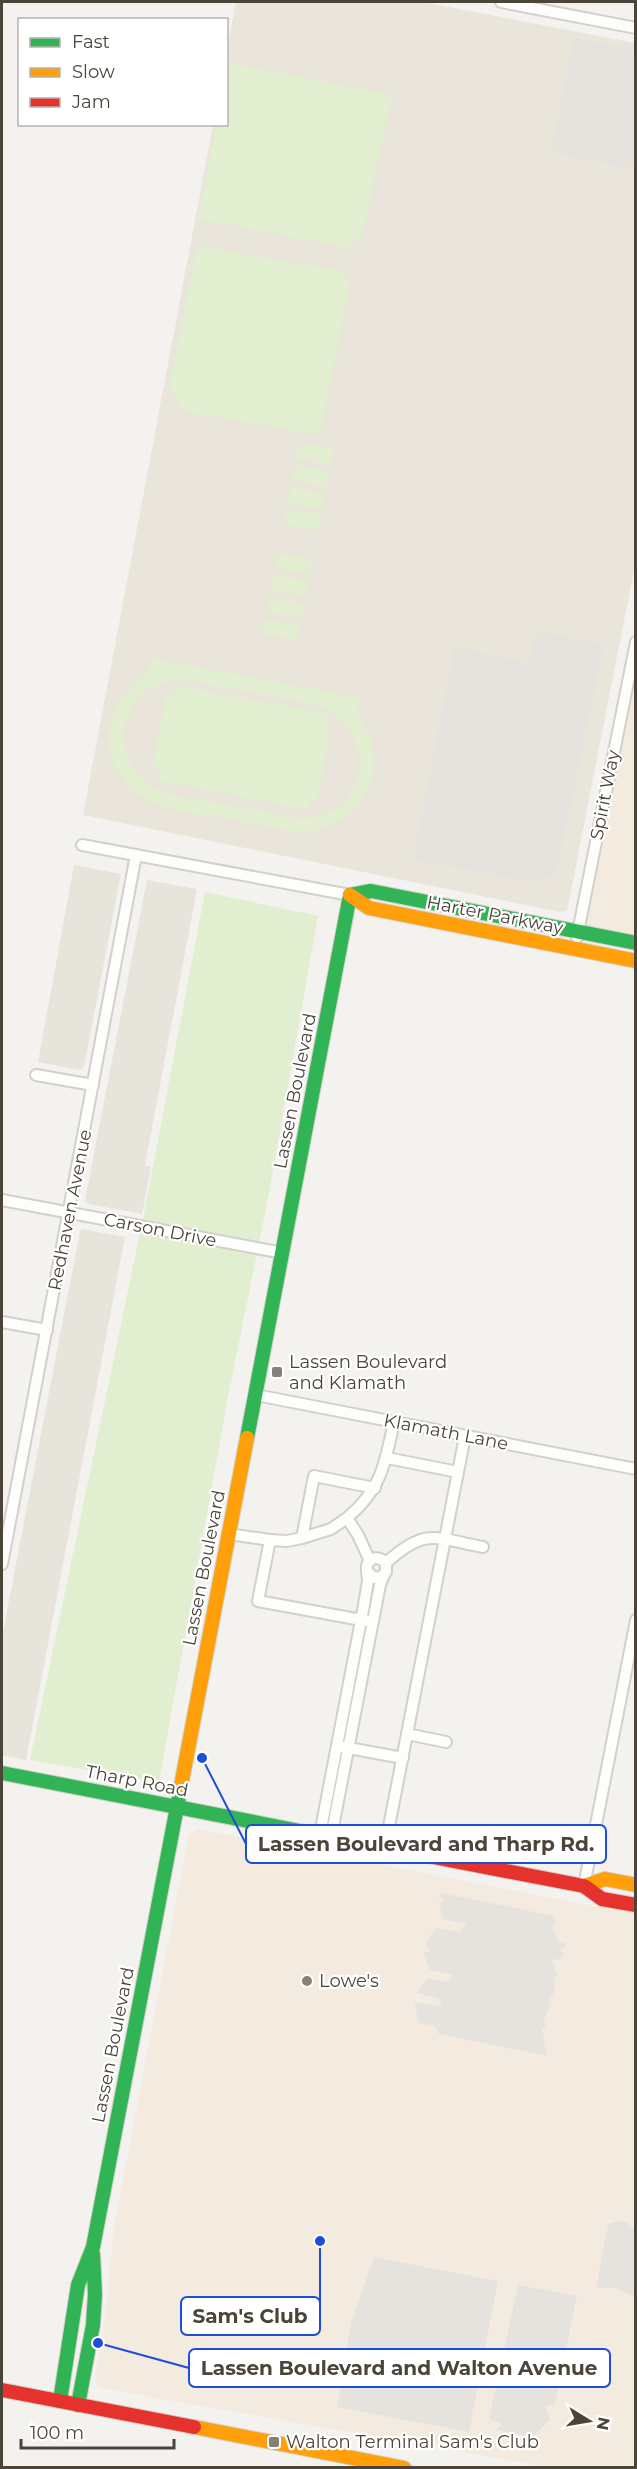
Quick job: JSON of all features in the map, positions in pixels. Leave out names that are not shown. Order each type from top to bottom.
[{"type":"street","points":[[501,2],[636,28]]},
{"type":"street","name":"Spirit Way","points":[[575,949],[636,642]]},
{"type":"street","name":"Harter Parkway","points":[[82,845],[350,896],[369,908],[636,961]]},
{"type":"street","name":"Redhaven Avenue","points":[[2,1564],[136,855]]},
{"type":"street","name":"Harter Parkway","points":[[350,896],[371,891],[636,944]]},
{"type":"street","name":"Lassen Boulevard","points":[[60,2401],[78,2285],[93,2247],[350,896]]},
{"type":"street","points":[[36,1075],[93,1085]]},
{"type":"street","name":"Carson Drive","points":[[2,1200],[283,1253]]},
{"type":"street","points":[[2,1322],[47,1330]]},
{"type":"street","name":"Klamath Lane","points":[[256,1395],[636,1469]]},
{"type":"street","points":[[229,1534],[286,1541],[330,1529],[347,1518],[363,1505],[375,1488],[387,1458],[394,1422]]},
{"type":"street","points":[[385,1847],[465,1436]]},
{"type":"street","points":[[387,1458],[458,1472]]},
{"type":"street","points":[[302,1538],[314,1476],[375,1488]]},
{"type":"street","points":[[347,1518],[370,1561]]},
{"type":"street","points":[[386,1563],[404,1547],[427,1537],[483,1547]]},
{"type":"street","points":[[270,1540],[258,1601],[373,1622]]},
{"type":"street","points":[[379,1557],[386,1563],[387,1569],[373,1622],[348,1748],[325,1836],[337,1745],[369,1573],[367,1566],[370,1561],[379,1557]]},
{"type":"street","points":[[369,1573],[378,1578],[384,1575]]},
{"type":"street","points":[[584,1886],[636,1620]]},
{"type":"street","points":[[407,1734],[446,1742]]},
{"type":"street","points":[[337,1745],[403,1758]]},
{"type":"street","name":"Tharp Road","points":[[2,1773],[584,1886],[602,1899],[636,1905]]},
{"type":"street","name":"Tharp Road","points":[[584,1886],[605,1880],[636,1885]]},
{"type":"street","name":"Lassen Boulevard","points":[[78,2405],[94,2305],[93,2247]]},
{"type":"street","points":[[2,2390],[404,2468]]},
{"type":"shaded area","points":[[236,2],[423,2],[635,43],[635,565],[567,911],[560,912],[83,815],[213,126],[228,126],[228,45]]},
{"type":"shaded area","points":[[574,38],[635,50],[635,169],[551,152]]},
{"type":"shaded area","points":[[536,631],[604,645],[557,871],[540,882],[413,860],[454,647],[529,663]]},
{"type":"shaded area","points":[[631,694],[635,695],[635,938],[584,928]]},
{"type":"shaded area","points":[[74,865],[121,874],[84,1067],[80,1070],[38,1062]]},
{"type":"shaded area","points":[[147,880],[197,889],[145,1165],[151,1167],[142,1214],[88,1204],[85,1200]]},
{"type":"shaded area","points":[[82,1229],[125,1237],[26,1760],[2,1755],[2,1637]]},
{"type":"shaded area","points":[[199,1829],[635,1914],[635,2467],[546,2467],[100,2388],[96,2384],[95,2375],[103,2334],[115,2221],[189,1834]]},
{"type":"shaded area","points":[[440,1893],[554,1916],[556,1923],[552,1926],[558,1942],[567,1944],[560,1950],[564,1954],[559,1960],[552,1959],[557,1976],[553,1978],[555,1986],[553,1995],[548,2001],[551,2004],[544,2020],[546,2028],[542,2029],[547,2056],[439,2034],[435,2026],[419,2023],[414,2002],[442,2007],[439,1998],[416,1993],[427,1978],[447,1982],[453,1975],[429,1970],[424,1952],[429,1952],[426,1943],[436,1928],[460,1932],[467,1924],[443,1919],[439,1902],[443,1902]]},
{"type":"shaded area","points":[[619,2221],[627,2222],[635,2230],[635,2297],[616,2288],[596,2288],[608,2224]]},
{"type":"shaded area","points":[[374,2257],[498,2281],[469,2432],[337,2407],[351,2323]]},
{"type":"shaded area","points":[[518,2285],[577,2296],[555,2404],[546,2407],[550,2420],[532,2437],[496,2430],[502,2424],[489,2419]]},
{"type":"green space","points":[[228,63],[392,95],[361,239],[349,248],[199,219],[216,126],[228,126]]},
{"type":"green space","points":[[197,246],[342,271],[350,284],[320,435],[183,411],[169,386]]},
{"type":"green space","points":[[298,442],[334,449],[331,465],[295,458]]},
{"type":"green space","points":[[295,465],[329,472],[326,487],[292,480]]},
{"type":"green space","points":[[291,487],[325,494],[322,510],[288,503]]},
{"type":"green space","points":[[287,509],[321,515],[318,531],[284,524]]},
{"type":"green space","points":[[278,554],[312,559],[310,574],[275,569]]},
{"type":"green space","points":[[274,575],[309,582],[306,597],[271,589]]},
{"type":"green space","points":[[269,597],[304,604],[301,618],[266,611]]},
{"type":"green space","points":[[264,619],[300,625],[297,640],[262,634]]},
{"type":"green space","points":[[151,658],[360,698],[356,713],[368,733],[373,753],[373,772],[368,790],[357,806],[342,819],[323,828],[301,833],[167,808],[144,799],[127,784],[116,767],[110,747],[110,727],[116,707],[129,688],[149,673]],"holes":[[[174,680],[192,681],[313,704],[333,713],[347,728],[356,745],[359,764],[356,782],[347,798],[332,811],[311,818],[298,818],[170,794],[149,784],[135,770],[126,753],[124,735],[128,717],[137,701],[153,688]]]},
{"type":"green space","points":[[175,685],[327,714],[325,725],[331,726],[317,800],[310,799],[308,810],[157,780],[159,770],[153,768],[166,694],[173,695]]},
{"type":"green space","points":[[205,892],[318,916],[269,1193],[227,1402],[159,1782],[30,1760],[144,1214]]},
{"type":"traffic: fast","points":[[350,895],[371,891],[636,943]]},
{"type":"traffic: fast","points":[[247,1438],[350,895]]},
{"type":"traffic: fast","points":[[2,1773],[428,1856]]},
{"type":"traffic: fast","points":[[60,2401],[78,2285],[93,2247],[181,1786]]},
{"type":"traffic: fast","points":[[78,2405],[93,2325],[95,2294],[93,2254]]},
{"type":"traffic: slow","points":[[350,895],[369,908],[636,961]]},
{"type":"traffic: slow","points":[[181,1786],[247,1438]]},
{"type":"traffic: slow","points":[[584,1886],[605,1879],[636,1885]]},
{"type":"traffic: slow","points":[[194,2427],[404,2468]]},
{"type":"traffic: jam","points":[[428,1856],[584,1886],[602,1899],[636,1905]]},
{"type":"traffic: jam","points":[[2,2390],[194,2427]]},
{"type":"place","name":"Lassen Boulevard and Klamath","points":[[277,1372]]},
{"type":"place","name":"Lassen Boulevard and Tharp Rd.","points":[[202,1758]]},
{"type":"place","name":"Lowe's","points":[[307,1981]]},
{"type":"place","name":"Sam's Club","points":[[320,2241]]},
{"type":"place","name":"Lassen Boulevard and Walton Avenue","points":[[98,2343]]},
{"type":"place","name":"Walton Terminal Sam's Club","points":[[274,2442]]}]
